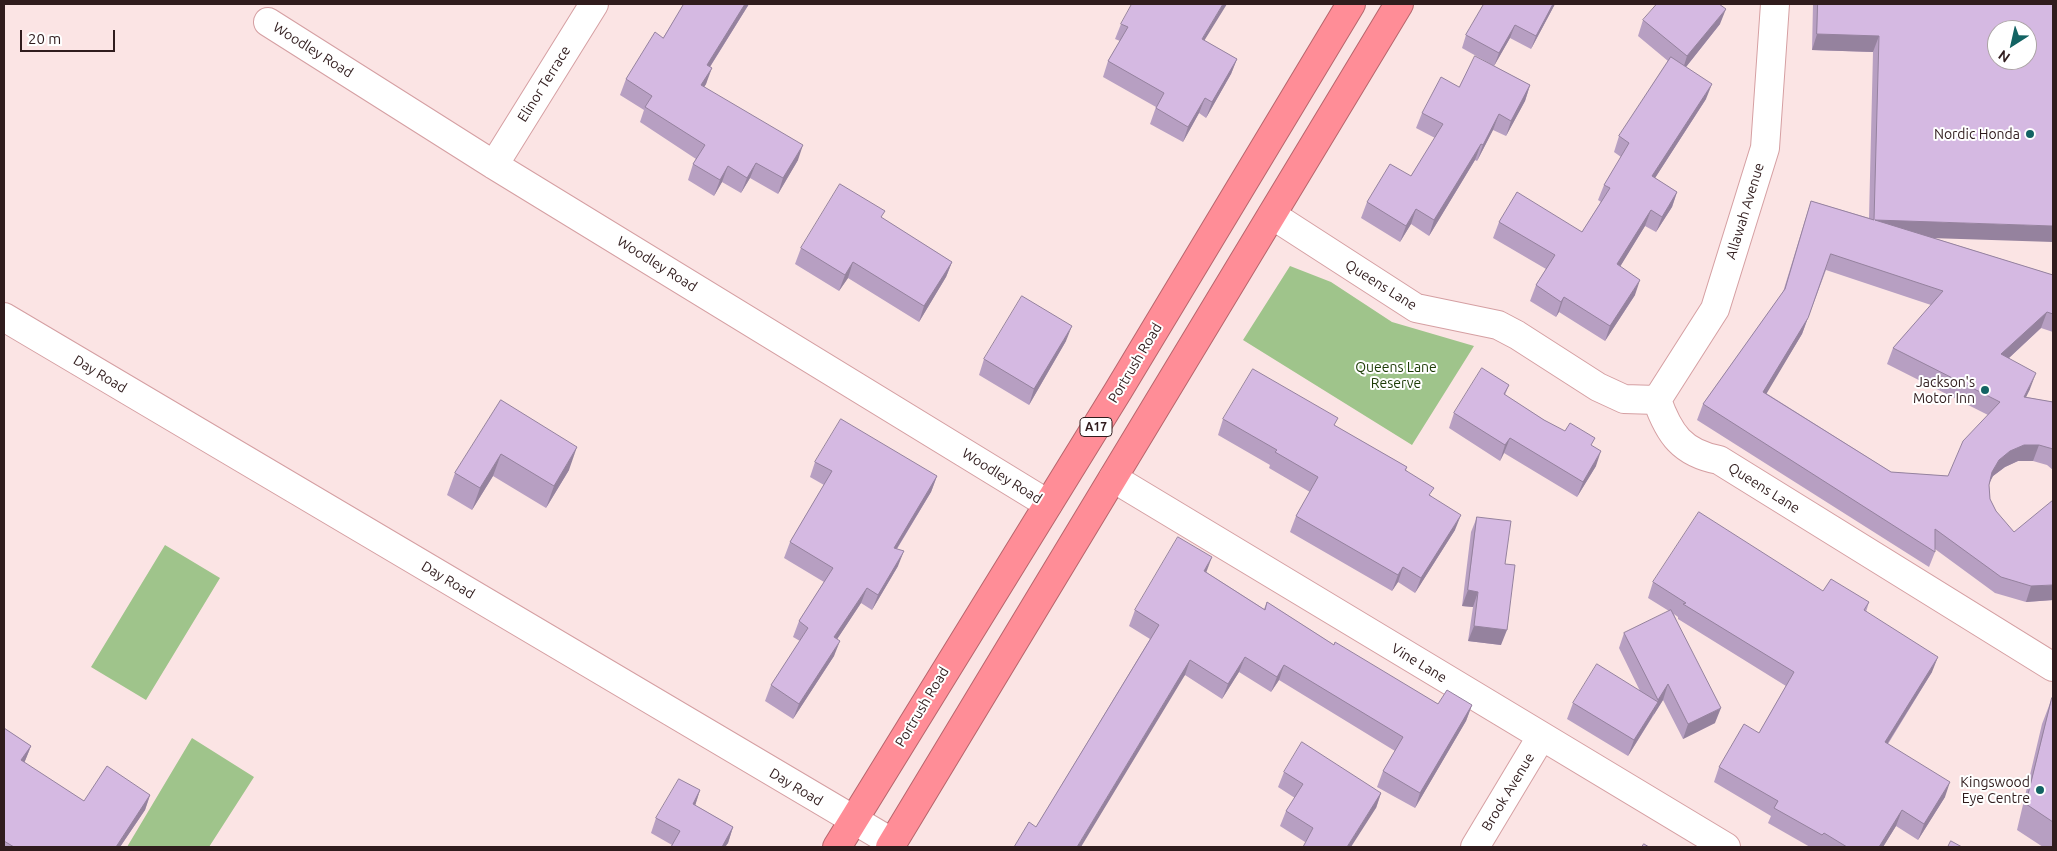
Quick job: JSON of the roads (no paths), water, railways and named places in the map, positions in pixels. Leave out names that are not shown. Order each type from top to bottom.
[{"type":"highway","name":"Portrush Road","points":[[837,847],[1048,504],[1351,4]]},
{"type":"highway","points":[[891,845],[1399,4]]},
{"type":"street","name":"Elinor Terrace","points":[[494,165],[594,4]]},
{"type":"street","name":"Allawah Avenue","points":[[1657,400],[1715,309],[1765,148],[1775,4]]},
{"type":"street","name":"Woodley Road","points":[[268,22],[494,165],[1048,504]]},
{"type":"street","name":"Queens Lane","points":[[1272,215],[1416,308],[1498,325],[1517,335],[1598,387],[1624,399],[1657,400],[1666,426],[1686,449],[1704,457],[1719,460],[2053,667]]},
{"type":"street","name":"Day Road","points":[[4,317],[854,820],[891,845]]},
{"type":"street","name":"Vine Lane","points":[[1113,478],[1726,847]]},
{"type":"street","name":"Brook Avenue","points":[[1475,847],[1541,737]]},
{"type":"place","name":"Nordic Honda","points":[[2030,134]]},
{"type":"place","name":"Jackson's Motor Inn","points":[[1985,390]]},
{"type":"place","name":"Kingswood Eye Centre","points":[[2040,790]]},
{"type":"park label","name":"Queens Lane Reserve","points":[[1396,376]]}]
